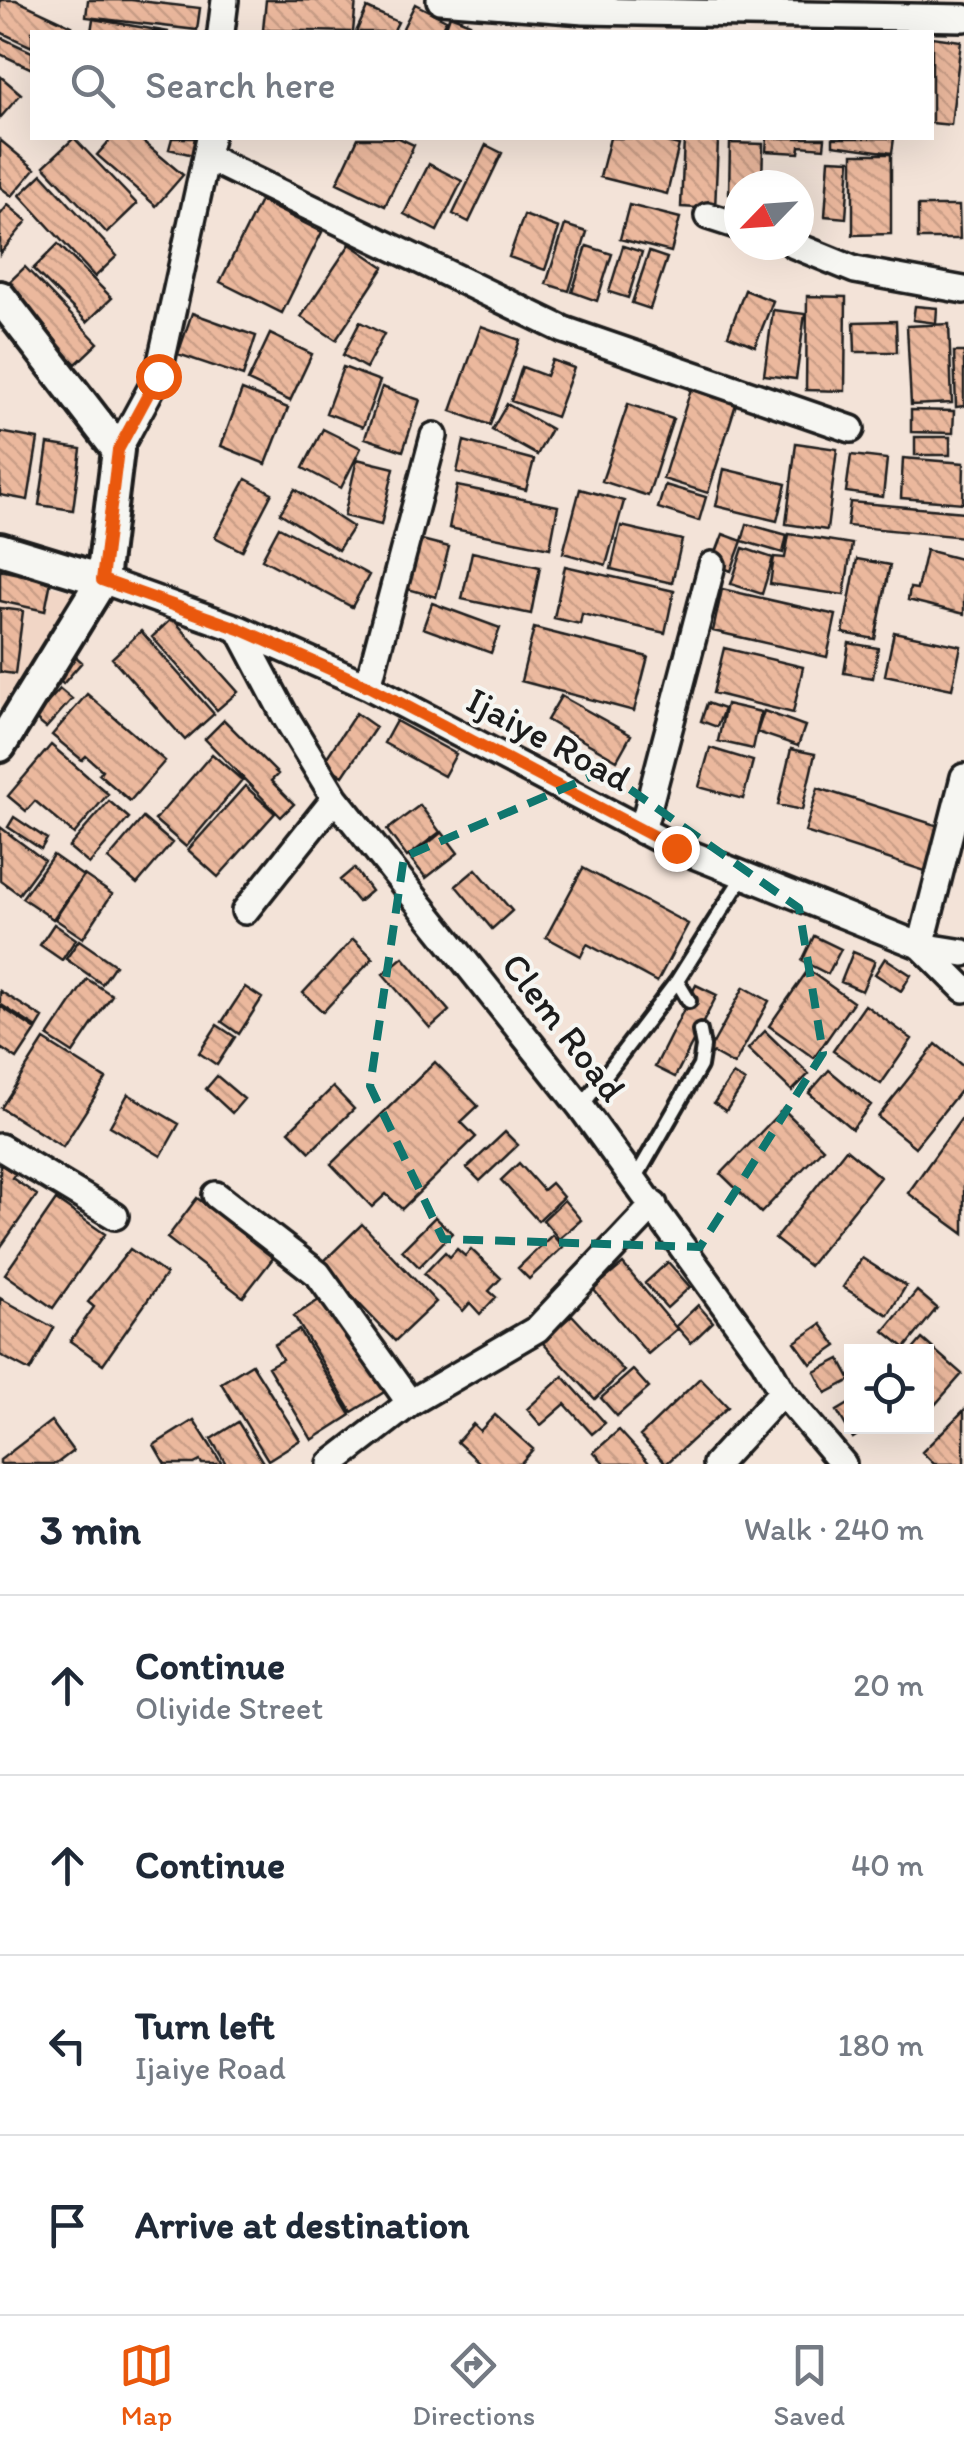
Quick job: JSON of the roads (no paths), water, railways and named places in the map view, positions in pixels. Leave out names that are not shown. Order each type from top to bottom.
[{"type":"street","points":[[221,30],[225,0]]},
{"type":"street","points":[[440,0],[584,11],[964,18]]},
{"type":"street","points":[[0,746],[102,580],[118,450],[158,376],[209,148],[564,330],[851,429]]},
{"type":"street","points":[[708,216],[724,221]]},
{"type":"street","points":[[814,253],[854,270],[964,290]]},
{"type":"street","points":[[0,297],[118,450]]},
{"type":"street","points":[[368,686],[434,436]]},
{"type":"street","points":[[0,549],[102,580]]},
{"type":"street","points":[[642,830],[712,565]]},
{"type":"street","name":"Ijaiye Road","points":[[102,580],[240,629],[368,686],[676,848],[921,946],[964,953]]},
{"type":"street","name":"Clem Road","points":[[240,629],[284,714],[335,798],[581,1108],[764,1360],[782,1392],[843,1464]]},
{"type":"street","points":[[964,777],[921,946],[964,989]]},
{"type":"street","points":[[246,912],[335,798]]},
{"type":"street","points":[[0,1147],[115,1216]]},
{"type":"street","points":[[216,1195],[318,1274],[410,1403]]},
{"type":"street","points":[[332,1464],[410,1403],[538,1329],[654,1205]]},
{"type":"street","points":[[716,1464],[782,1392]]},
{"type":"lane","points":[[581,1108],[677,981],[745,873]]},
{"type":"lane","points":[[677,981],[688,1001]]},
{"type":"lane","points":[[635,1179],[700,1066],[704,1048],[700,1031]]}]
